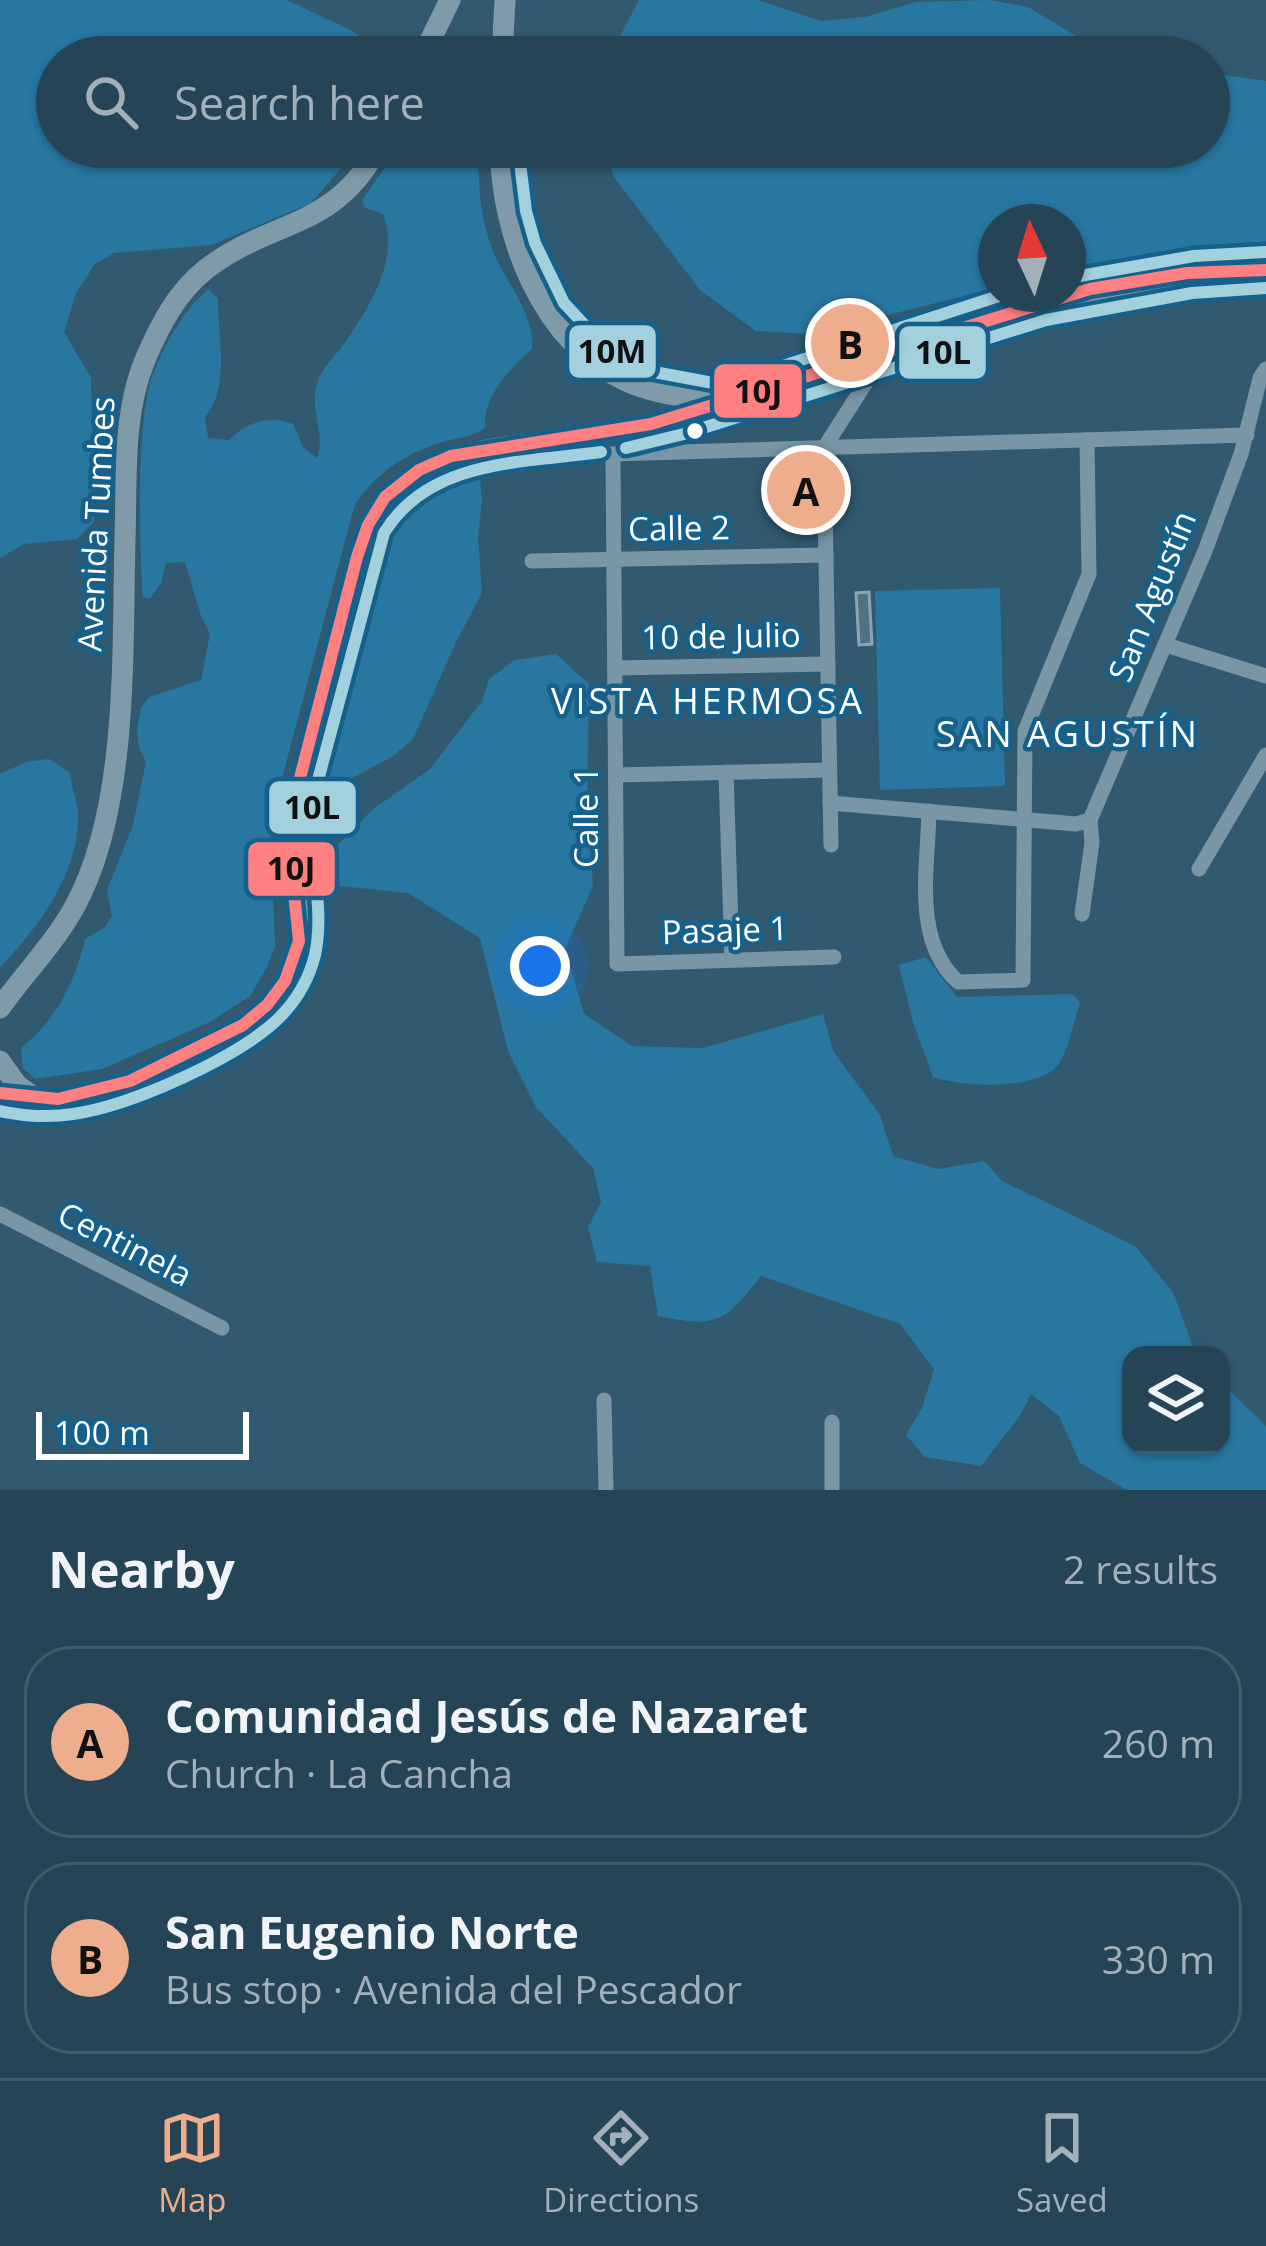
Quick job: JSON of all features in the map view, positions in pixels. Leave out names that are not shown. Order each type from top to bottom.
[{"type":"main road","points":[[432,36],[450,0]]},
{"type":"main road","points":[[503,36],[505,0]]},
{"type":"main road","name":"Avenida Tumbes","points":[[0,1008],[62,926],[102,840],[113,771],[129,436],[141,371],[166,318],[191,283],[232,253],[330,206],[366,168]]},
{"type":"main road","points":[[501,168],[510,230],[542,297],[567,335],[591,359],[638,386],[725,403],[1108,285],[1187,273],[1266,271]]},
{"type":"main road","name":"Avenida Tumbes","points":[[0,987],[89,873]]},
{"type":"main road","points":[[0,1061],[17,1085],[36,1099]]},
{"type":"street","points":[[831,844],[824,448],[886,351]]},
{"type":"street","name":"San Agustín","points":[[1082,914],[1092,843],[1090,820],[1166,645],[1247,435],[1266,369]]},
{"type":"street","points":[[0,1093],[36,1099],[80,1096],[130,1081],[243,1025],[278,993],[292,968],[299,941],[290,856],[292,809],[368,526],[386,497],[419,470],[451,455],[651,424],[725,403]]},
{"type":"street","points":[[512,445],[553,454],[613,454],[1247,435]]},
{"type":"street","points":[[929,811],[928,931],[937,955],[958,982],[1023,980],[1026,723],[1089,574],[1088,440]]},
{"type":"street","name":"Calle 1","points":[[613,454],[617,964]]},
{"type":"street","name":"Calle 2","points":[[532,561],[826,555]]},
{"type":"street","points":[[1166,645],[1266,676]]},
{"type":"street","name":"10 de Julio","points":[[615,668],[828,664]]},
{"type":"street","points":[[1199,869],[1266,754]]},
{"type":"street","points":[[616,775],[830,770]]},
{"type":"street","points":[[726,772],[732,960]]},
{"type":"street","points":[[830,802],[1076,824],[1090,820]]},
{"type":"street","name":"Pasaje 1","points":[[617,964],[834,957]]},
{"type":"street","name":"Centinela","points":[[0,1214],[222,1328]]},
{"type":"street","points":[[604,1400],[605,1490]]},
{"type":"street","points":[[832,1422],[832,1490]]},
{"type":"shaded area","points":[[0,0],[287,0],[354,32],[359,36],[36,36],[36,168],[341,168],[311,203],[212,245],[114,253],[95,264],[76,293],[64,332],[91,378],[94,522],[77,539],[24,544],[0,558]]},
{"type":"shaded area","points":[[639,0],[758,0],[821,21],[865,17],[916,2],[990,0],[1028,7],[1076,36],[620,36]]},
{"type":"shaded area","points":[[1230,76],[1266,81],[1266,253],[1086,270],[1086,204],[978,204],[978,292],[812,334],[756,331],[700,290],[611,168],[1230,168]]},
{"type":"shaded area","points":[[384,168],[478,168],[486,231],[528,322],[532,349],[493,394],[485,428],[401,460],[370,485],[354,507],[270,824],[275,946],[250,996],[210,1022],[102,1069],[35,1079],[23,1068],[21,1048],[62,999],[85,939],[105,927],[112,916],[107,890],[133,825],[146,762],[137,729],[141,708],[149,697],[201,680],[210,634],[185,562],[166,563],[161,583],[150,599],[143,597],[141,450],[153,374],[176,328],[208,290],[218,298],[221,360],[218,391],[205,417],[208,438],[229,440],[259,422],[284,421],[293,424],[303,447],[317,458],[317,383],[363,315],[388,248],[383,214],[364,207],[362,200]]},
{"type":"shaded area","points":[[453,473],[480,476],[482,593],[413,739],[393,756],[336,787],[318,787],[317,771],[325,756],[374,541],[391,516]]},
{"type":"shaded area","points":[[1000,588],[1005,786],[880,790],[875,591]]},
{"type":"shaded area","points":[[556,654],[589,684],[587,801],[593,886],[565,949],[584,1014],[632,1046],[703,1048],[823,1014],[833,1051],[880,1115],[893,1156],[938,1169],[984,1161],[1002,1181],[1135,1246],[1173,1292],[1193,1346],[1122,1346],[1122,1454],[1230,1454],[1230,1391],[1266,1426],[1266,1490],[1127,1490],[1080,1463],[1059,1416],[1031,1394],[981,1466],[925,1457],[906,1435],[922,1408],[934,1369],[900,1324],[761,1276],[738,1304],[718,1318],[694,1321],[658,1316],[650,1266],[597,1262],[588,1227],[601,1202],[593,1168],[536,1107],[508,1051],[480,938],[408,893],[330,885],[321,862],[372,810],[430,769],[482,701],[489,679],[515,660]]},
{"type":"shaded area","points":[[49,759],[70,773],[78,813],[76,840],[53,900],[0,967],[0,774],[26,762]]},
{"type":"shaded area","points":[[926,957],[957,997],[1072,994],[1080,1002],[1058,1065],[1017,1083],[962,1083],[933,1077],[899,965]]},
{"type":"building","points":[[796,480],[815,480],[816,500],[797,501]]},
{"type":"building","points":[[869,592],[872,644],[859,645],[856,593]]},
{"type":"transit line","name":"10M","points":[[521,168],[535,243],[564,303],[607,349],[654,372],[724,385],[978,303]]},
{"type":"transit line","name":"10M","points":[[1086,275],[1194,256],[1265,252]]},
{"type":"transit line","name":"10J","points":[[0,1093],[58,1099],[130,1081],[243,1025],[285,981],[299,941],[290,855],[292,809],[357,557],[385,497],[419,470],[451,456],[651,424],[1090,289],[1187,273],[1266,270]]},
{"type":"transit line","name":"10L","points":[[626,448],[1046,320],[1192,293],[1266,288]]},
{"type":"transit line","name":"10L","points":[[0,1111],[64,1115],[123,1101],[211,1064],[261,1033],[285,1011],[315,955],[313,799],[384,533],[403,509],[452,478],[510,463],[601,452]]},
{"type":"place","name":"San Eugenio Norte","points":[[850,343]]},
{"type":"place","name":"Comunidad Jesús de Nazaret","points":[[806,490]]},
{"type":"district","name":"VISTA HERMOSA","points":[[708,701]]},
{"type":"district","name":"SAN AGUSTÍN","points":[[1068,734]]}]
